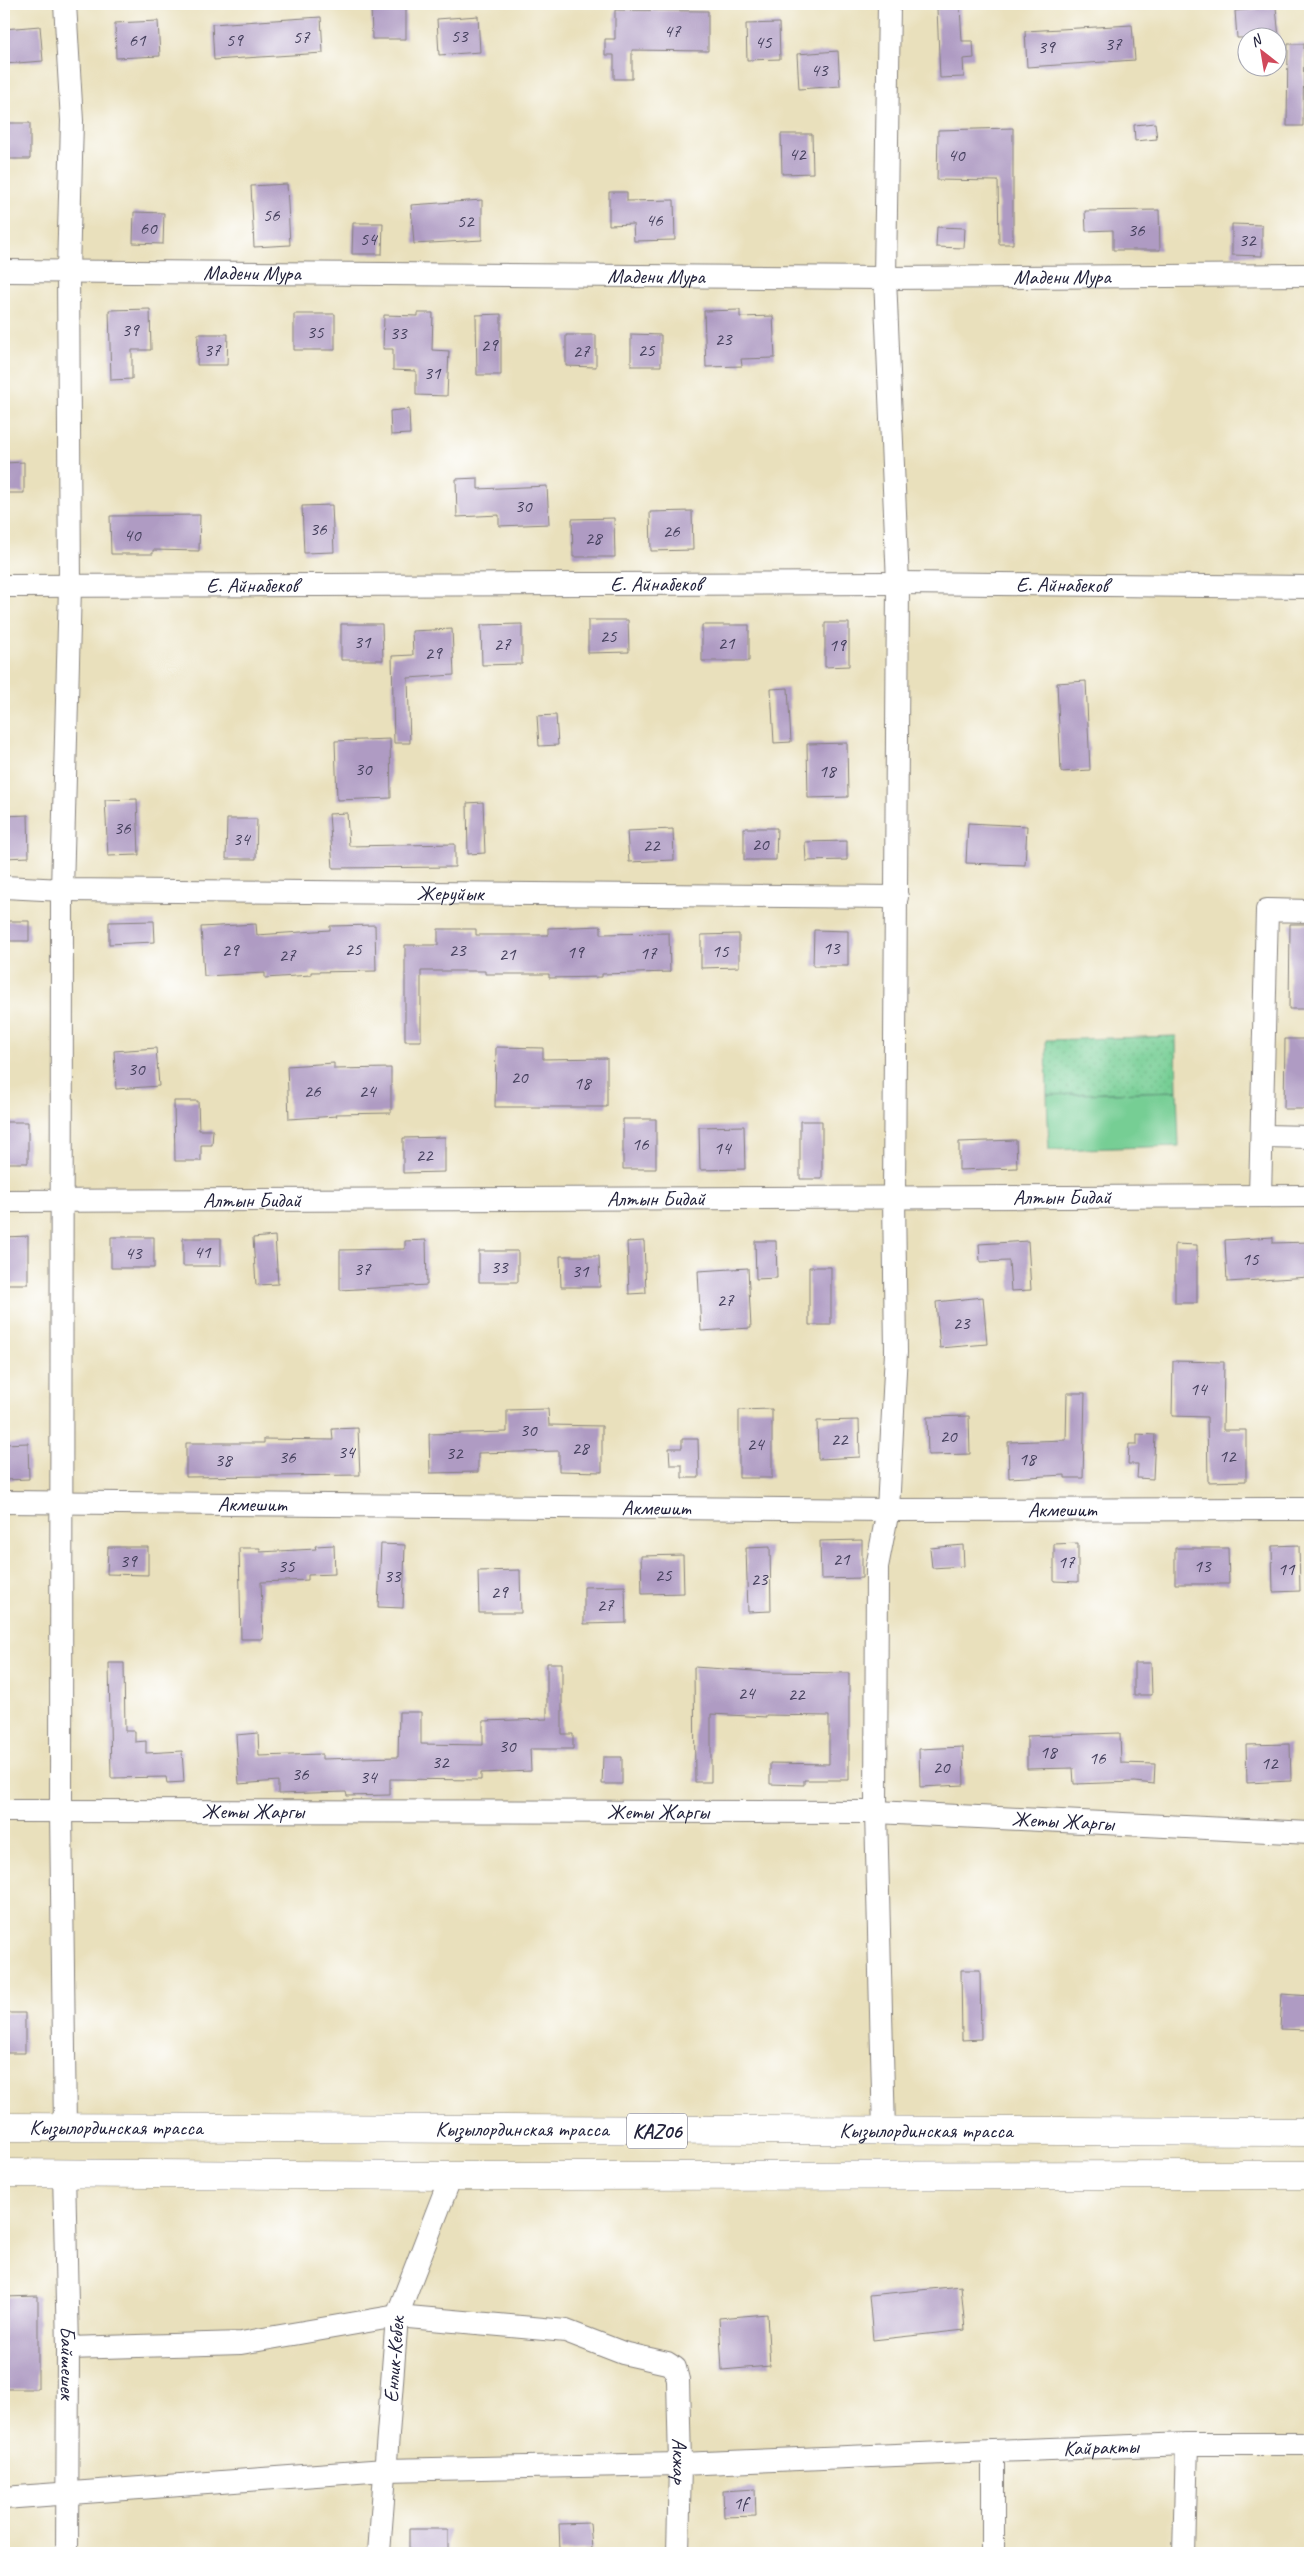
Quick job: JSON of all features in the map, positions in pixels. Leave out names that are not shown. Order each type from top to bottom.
[{"type":"highway","name":"Кызылординская трасса","points":[[4,2127],[65,2129],[1310,2132]]},
{"type":"highway","points":[[64,2172],[65,2129]]},
{"type":"highway","name":"Кызылординская трасса","points":[[4,2173],[451,2176],[1310,2175]]},
{"type":"street","points":[[65,4],[72,121],[68,271],[70,586],[62,890],[61,1812],[65,2129]]},
{"type":"street","points":[[884,2132],[876,1812],[877,1567],[888,1510],[896,1352],[894,1196],[898,583],[884,278],[889,4]]},
{"type":"street","name":"Мадени Мура","points":[[4,271],[884,278],[1310,275]]},
{"type":"street","name":"Е. Айнабеков","points":[[4,586],[898,583],[1310,587]]},
{"type":"street","name":"Жеруйык","points":[[4,887],[62,890],[896,897]]},
{"type":"street","points":[[1260,1196],[1267,910],[1310,911]]},
{"type":"street","points":[[1262,1136],[1310,1137]]},
{"type":"street","name":"Алтын Бидай","points":[[4,1201],[894,1196],[1310,1196]]},
{"type":"street","name":"Акмешит","points":[[4,1502],[888,1510],[1310,1509]]},
{"type":"street","name":"Жеты Жаргы","points":[[4,1811],[876,1812],[1310,1833]]},
{"type":"street","name":"Байшешек","points":[[64,2172],[68,2348],[67,2553]]},
{"type":"street","name":"Енлик-Кебек","points":[[379,2553],[397,2316],[451,2176]]},
{"type":"street","points":[[68,2348],[241,2343],[397,2316]]},
{"type":"street","name":"Акжар","points":[[397,2316],[566,2331],[623,2353],[666,2363],[674,2368],[678,2380],[680,2464],[678,2553]]},
{"type":"street","points":[[1184,2553],[1187,2444]]},
{"type":"street","name":"Кайракты","points":[[4,2498],[385,2470],[680,2464],[1187,2444],[1310,2444]]},
{"type":"street","points":[[993,2451],[993,2553]]},
{"type":"green space","points":[[1176,1036],[1177,1091],[1047,1095],[1046,1040]]},
{"type":"green space","points":[[1177,1091],[1179,1146],[1049,1150],[1047,1095]]},
{"type":"building","points":[[371,4],[406,4],[406,39],[372,39]]},
{"type":"building","points":[[960,7],[962,41],[973,41],[974,58],[963,59],[964,77],[940,78],[937,9]]},
{"type":"building","points":[[1276,7],[1278,28],[1236,28],[1235,11]]},
{"type":"building","points":[[615,10],[708,11],[708,51],[632,50],[632,79],[614,79],[614,55],[605,55],[605,39],[615,39]]},
{"type":"building","points":[[478,16],[480,52],[439,55],[437,19]]},
{"type":"building","points":[[321,17],[323,53],[214,60],[212,24]]},
{"type":"building","points":[[158,21],[160,56],[116,58],[115,23]]},
{"type":"building","points":[[779,23],[780,59],[747,60],[746,24]]},
{"type":"building","points":[[1132,25],[1135,60],[1027,67],[1025,31]]},
{"type":"building","points":[[40,26],[43,61],[4,64],[4,29]]},
{"type":"building","points":[[1288,44],[1304,44],[1303,126],[1287,126]]},
{"type":"building","points":[[838,51],[840,86],[799,89],[797,54]]},
{"type":"building","points":[[4,123],[30,123],[30,159],[4,159]]},
{"type":"building","points":[[1155,123],[1157,139],[1135,141],[1134,125]]},
{"type":"building","points":[[1013,128],[1013,244],[999,244],[998,181],[937,180],[938,130]]},
{"type":"building","points":[[781,134],[812,134],[813,173],[782,174]]},
{"type":"building","points":[[287,184],[290,245],[254,247],[251,186]]},
{"type":"building","points":[[609,192],[627,192],[627,201],[674,200],[675,240],[634,241],[633,224],[609,225]]},
{"type":"building","points":[[482,200],[482,240],[414,244],[411,205]]},
{"type":"building","points":[[1159,210],[1160,250],[1113,250],[1113,230],[1086,231],[1085,211]]},
{"type":"building","points":[[134,212],[164,213],[163,244],[133,243]]},
{"type":"building","points":[[353,223],[383,223],[382,254],[352,254]]},
{"type":"building","points":[[1232,224],[1262,225],[1262,256],[1232,255]]},
{"type":"building","points":[[937,227],[965,228],[964,248],[936,247]]},
{"type":"building","points":[[150,309],[151,350],[132,350],[132,379],[111,380],[109,310]]},
{"type":"building","points":[[740,310],[740,317],[773,316],[775,358],[741,359],[742,366],[706,367],[704,311]]},
{"type":"building","points":[[418,313],[433,313],[432,350],[449,351],[447,396],[416,395],[416,371],[393,370],[393,349],[383,349],[384,315],[418,316]]},
{"type":"building","points":[[294,314],[335,314],[335,350],[294,350]]},
{"type":"building","points":[[501,314],[501,375],[477,375],[476,315]]},
{"type":"building","points":[[198,334],[228,334],[227,365],[197,365]]},
{"type":"building","points":[[631,334],[661,335],[661,366],[631,366]]},
{"type":"building","points":[[566,335],[596,335],[596,367],[566,366]]},
{"type":"building","points":[[409,409],[410,434],[391,435],[390,411]]},
{"type":"building","points":[[24,462],[24,493],[4,493],[4,463]]},
{"type":"building","points":[[478,478],[478,489],[547,486],[549,524],[499,526],[499,515],[457,517],[456,479]]},
{"type":"building","points":[[332,505],[334,552],[304,553],[302,506]]},
{"type":"building","points":[[692,511],[693,550],[651,551],[650,512]]},
{"type":"building","points":[[200,515],[199,551],[153,550],[153,554],[111,554],[110,516]]},
{"type":"building","points":[[614,518],[615,557],[573,557],[572,519]]},
{"type":"building","points":[[588,620],[628,620],[629,652],[588,653]]},
{"type":"building","points":[[825,623],[849,623],[849,666],[825,667]]},
{"type":"building","points":[[341,624],[382,624],[383,660],[341,660]]},
{"type":"building","points":[[522,624],[522,664],[482,665],[481,625]]},
{"type":"building","points":[[702,625],[749,625],[749,661],[702,661]]},
{"type":"building","points":[[452,629],[454,675],[408,678],[410,743],[394,743],[392,656],[413,655],[412,631]]},
{"type":"building","points":[[1086,681],[1090,770],[1061,772],[1057,683]]},
{"type":"building","points":[[788,688],[791,742],[774,743],[771,689]]},
{"type":"building","points":[[556,715],[558,745],[539,746],[537,716]]},
{"type":"building","points":[[390,739],[391,798],[337,800],[335,741]]},
{"type":"building","points":[[847,743],[848,797],[808,798],[807,744]]},
{"type":"building","points":[[137,799],[139,855],[108,856],[105,800]]},
{"type":"building","points":[[483,802],[485,853],[468,854],[467,803]]},
{"type":"building","points":[[347,813],[349,846],[455,844],[455,867],[333,868],[329,814]]},
{"type":"building","points":[[28,815],[29,857],[4,858],[4,816]]},
{"type":"building","points":[[227,819],[257,819],[256,859],[226,859]]},
{"type":"building","points":[[968,823],[1027,826],[1025,865],[966,863]]},
{"type":"building","points":[[744,828],[777,828],[776,860],[744,860]]},
{"type":"building","points":[[673,829],[674,860],[629,862],[627,831]]},
{"type":"building","points":[[847,841],[847,860],[806,861],[805,842]]},
{"type":"building","points":[[4,921],[29,921],[29,941],[4,941]]},
{"type":"building","points":[[154,921],[155,942],[109,944],[109,922]]},
{"type":"building","points":[[256,924],[257,935],[330,930],[330,926],[375,925],[376,971],[311,972],[311,975],[265,978],[265,973],[204,976],[201,927]]},
{"type":"building","points":[[1290,924],[1310,924],[1310,1009],[1289,1009]]},
{"type":"building","points":[[601,926],[601,934],[669,933],[670,972],[602,974],[602,977],[549,978],[549,974],[421,971],[421,1041],[405,1041],[405,945],[438,945],[438,929],[476,929],[476,935],[548,935],[548,928]]},
{"type":"building","points":[[814,930],[848,931],[848,966],[813,966]]},
{"type":"building","points":[[739,934],[739,967],[701,968],[701,935]]},
{"type":"building","points":[[1285,1039],[1310,1039],[1310,1109],[1284,1109]]},
{"type":"building","points":[[496,1047],[543,1048],[543,1059],[607,1058],[607,1107],[495,1107]]},
{"type":"building","points":[[156,1048],[159,1086],[116,1089],[114,1051]]},
{"type":"building","points":[[334,1063],[334,1069],[391,1068],[391,1113],[336,1114],[337,1116],[289,1119],[287,1066]]},
{"type":"building","points":[[174,1101],[198,1101],[199,1130],[213,1130],[212,1145],[201,1145],[201,1161],[175,1161]]},
{"type":"building","points":[[623,1119],[656,1119],[656,1169],[623,1169]]},
{"type":"building","points":[[800,1121],[822,1121],[822,1179],[800,1179]]},
{"type":"building","points":[[4,1122],[28,1122],[28,1163],[4,1163]]},
{"type":"building","points":[[744,1126],[745,1169],[700,1170],[699,1127]]},
{"type":"building","points":[[445,1137],[445,1172],[403,1173],[403,1138]]},
{"type":"building","points":[[1016,1140],[1017,1168],[959,1170],[959,1142]]},
{"type":"building","points":[[28,1236],[28,1284],[4,1284],[4,1237]]},
{"type":"building","points":[[275,1236],[278,1284],[256,1285],[253,1238]]},
{"type":"building","points":[[111,1237],[154,1237],[154,1268],[111,1268]]},
{"type":"building","points":[[1273,1237],[1273,1243],[1310,1242],[1310,1277],[1227,1282],[1225,1240]]},
{"type":"building","points":[[183,1238],[221,1238],[221,1266],[183,1266]]},
{"type":"building","points":[[426,1240],[427,1285],[340,1290],[340,1250],[405,1249],[405,1241]]},
{"type":"building","points":[[644,1241],[646,1293],[629,1294],[627,1242]]},
{"type":"building","points":[[755,1241],[776,1241],[777,1278],[756,1279]]},
{"type":"building","points":[[1028,1241],[1031,1290],[1011,1291],[1009,1261],[980,1262],[979,1244]]},
{"type":"building","points":[[1175,1244],[1197,1245],[1197,1303],[1175,1303]]},
{"type":"building","points":[[479,1251],[518,1251],[518,1282],[479,1282]]},
{"type":"building","points":[[560,1256],[599,1256],[600,1287],[561,1287]]},
{"type":"building","points":[[809,1267],[831,1267],[831,1325],[809,1325]]},
{"type":"building","points":[[748,1268],[751,1328],[701,1331],[698,1271]]},
{"type":"building","points":[[983,1297],[987,1344],[940,1348],[936,1302]]},
{"type":"building","points":[[1173,1361],[1224,1362],[1223,1430],[1246,1430],[1246,1481],[1208,1482],[1207,1417],[1172,1416]]},
{"type":"building","points":[[1067,1393],[1085,1393],[1083,1478],[1065,1478],[1065,1475],[1009,1478],[1008,1442],[1066,1440]]},
{"type":"building","points":[[548,1409],[549,1425],[602,1426],[602,1472],[559,1471],[559,1451],[478,1453],[478,1472],[430,1473],[429,1434],[507,1432],[507,1410]]},
{"type":"building","points":[[772,1409],[772,1478],[739,1478],[739,1410]]},
{"type":"building","points":[[969,1416],[970,1454],[928,1455],[927,1417]]},
{"type":"building","points":[[859,1420],[860,1457],[818,1459],[817,1421]]},
{"type":"building","points":[[358,1428],[360,1475],[186,1477],[186,1443],[264,1443],[264,1439],[333,1440],[332,1429]]},
{"type":"building","points":[[1137,1434],[1155,1435],[1153,1479],[1137,1478],[1138,1464],[1128,1464],[1129,1444],[1137,1444]]},
{"type":"building","points":[[682,1439],[698,1439],[699,1478],[682,1478],[682,1465],[670,1465],[669,1448],[682,1448]]},
{"type":"building","points":[[28,1443],[29,1479],[4,1480],[4,1444]]},
{"type":"building","points":[[862,1540],[862,1578],[821,1579],[820,1541]]},
{"type":"building","points":[[1078,1543],[1078,1582],[1054,1581],[1054,1544]]},
{"type":"building","points":[[381,1544],[405,1545],[403,1608],[378,1607]]},
{"type":"building","points":[[334,1545],[335,1574],[308,1575],[308,1580],[261,1582],[263,1639],[241,1639],[239,1548],[260,1548],[260,1552],[316,1549],[315,1546]]},
{"type":"building","points":[[963,1545],[964,1566],[932,1568],[930,1548]]},
{"type":"building","points":[[1299,1545],[1300,1591],[1273,1592],[1272,1546]]},
{"type":"building","points":[[108,1547],[148,1547],[148,1575],[107,1574]]},
{"type":"building","points":[[770,1547],[771,1611],[748,1612],[746,1548]]},
{"type":"building","points":[[1175,1548],[1228,1548],[1229,1584],[1175,1584]]},
{"type":"building","points":[[683,1555],[684,1593],[642,1594],[641,1556]]},
{"type":"building","points":[[520,1570],[521,1613],[479,1613],[478,1571]]},
{"type":"building","points":[[625,1586],[626,1623],[584,1624],[584,1587]]},
{"type":"building","points":[[109,1663],[124,1663],[125,1731],[135,1731],[135,1742],[146,1741],[146,1753],[182,1751],[184,1782],[167,1783],[166,1777],[111,1778]]},
{"type":"building","points":[[547,1663],[562,1663],[562,1734],[573,1734],[573,1749],[530,1749],[531,1771],[481,1773],[481,1780],[390,1779],[390,1795],[347,1796],[346,1792],[278,1794],[278,1781],[239,1784],[236,1735],[258,1733],[259,1756],[322,1754],[322,1759],[398,1757],[399,1712],[421,1712],[421,1744],[483,1745],[483,1721],[547,1719]]},
{"type":"building","points":[[1134,1663],[1151,1663],[1152,1695],[1134,1695]]},
{"type":"building","points":[[694,1667],[769,1672],[849,1673],[849,1780],[804,1780],[804,1785],[770,1784],[770,1763],[829,1764],[829,1716],[766,1715],[766,1717],[711,1714],[711,1782],[695,1782]]},
{"type":"building","points":[[1120,1733],[1121,1763],[1155,1764],[1154,1784],[1135,1782],[1074,1784],[1073,1768],[1027,1769],[1027,1736]]},
{"type":"building","points":[[1290,1744],[1291,1781],[1247,1783],[1246,1745]]},
{"type":"building","points":[[963,1747],[964,1785],[920,1787],[919,1749]]},
{"type":"building","points":[[603,1757],[622,1757],[622,1784],[602,1784]]},
{"type":"building","points":[[961,1970],[980,1970],[981,2039],[962,2040]]},
{"type":"building","points":[[1282,1994],[1310,1996],[1310,2030],[1280,2029]]},
{"type":"building","points":[[4,2013],[25,2013],[25,2053],[4,2053]]},
{"type":"building","points":[[961,2286],[965,2330],[873,2340],[869,2295]]},
{"type":"building","points":[[38,2296],[38,2389],[4,2389],[4,2297]]},
{"type":"building","points":[[767,2314],[770,2366],[722,2370],[719,2318]]},
{"type":"building","points":[[755,2489],[756,2516],[724,2517],[723,2491]]},
{"type":"building","points":[[590,2523],[592,2549],[560,2551],[559,2524]]},
{"type":"building","points":[[409,2529],[448,2529],[448,2553],[409,2553]]}]
